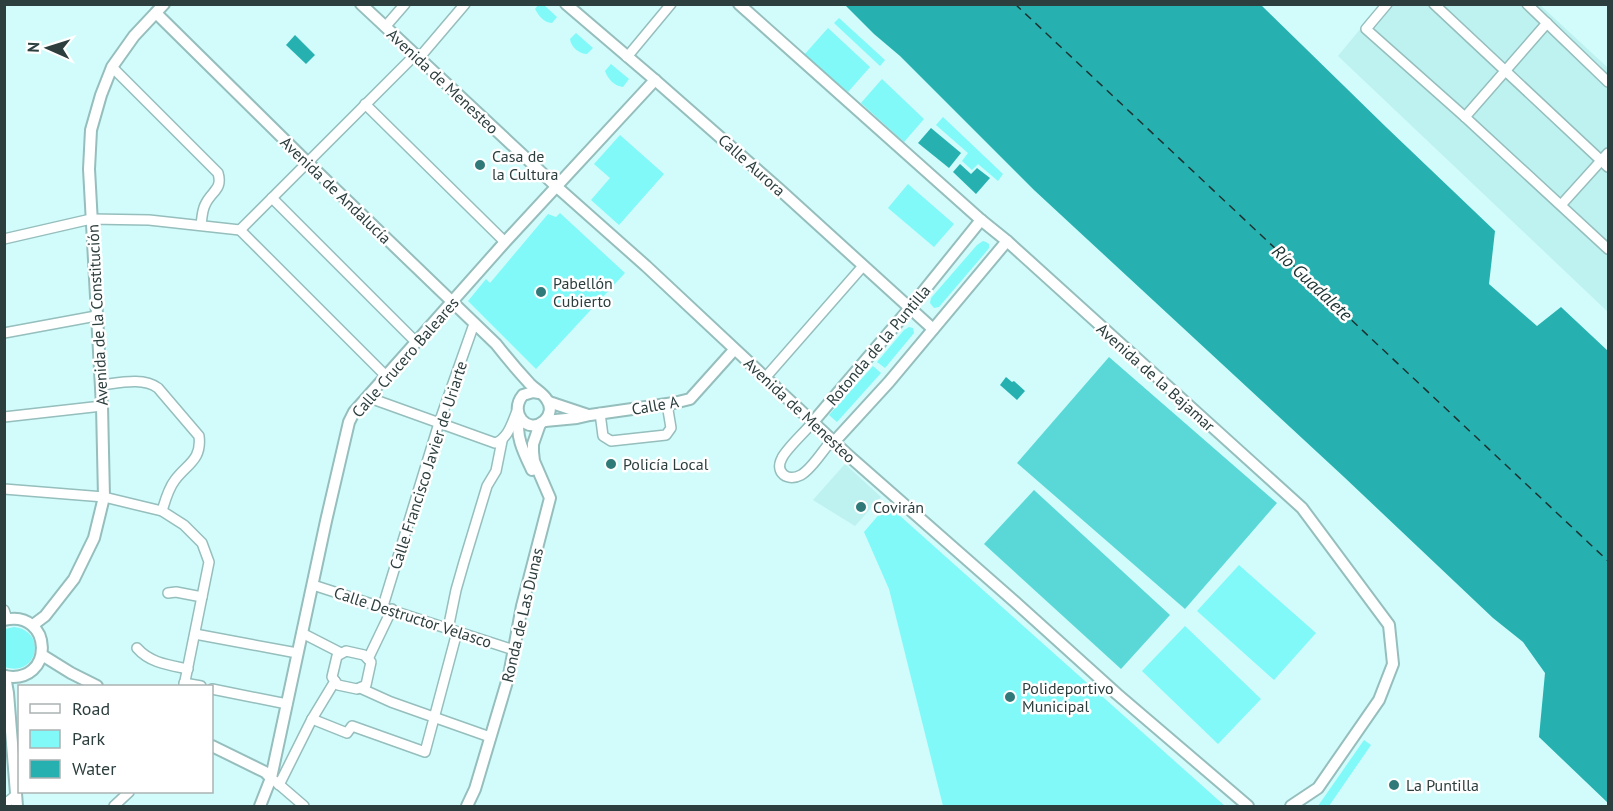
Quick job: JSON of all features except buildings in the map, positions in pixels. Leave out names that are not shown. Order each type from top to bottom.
[{"type":"street","name":"Avenida de Menesteo","points":[[361,4],[556,187],[646,266],[833,441],[1117,694],[1248,807]]},
{"type":"street","points":[[385,27],[405,4]]},
{"type":"street","points":[[240,230],[365,104],[417,57],[465,4]]},
{"type":"street","name":"Calle Aurora","points":[[566,4],[779,189],[933,329]]},
{"type":"street","points":[[627,57],[671,4]]},
{"type":"street","name":"Avenida de la Bajamar","points":[[740,4],[1302,508],[1389,625],[1393,664],[1379,700],[1318,788],[1292,807]]},
{"type":"street","points":[[1387,4],[1366,28],[1608,246]]},
{"type":"street","points":[[1434,4],[1505,71],[1606,160],[1561,205]]},
{"type":"street","points":[[1531,6],[1608,82]]},
{"type":"street","name":"Avenida de la Constitución","points":[[33,626],[45,616],[74,579],[94,538],[104,497],[102,406],[89,169],[91,130],[101,94],[112,67],[134,36],[160,9]]},
{"type":"street","name":"Avenida de Andalucía","points":[[160,9],[307,162],[496,344],[514,368],[539,393]]},
{"type":"street","points":[[1465,117],[1547,23]]},
{"type":"street","points":[[112,67],[218,173],[221,180],[219,187],[203,208],[201,225]]},
{"type":"street","name":"Calle Crucero Baleares","points":[[260,807],[275,781],[297,653],[349,422],[354,412],[505,242],[655,80]]},
{"type":"street","points":[[365,104],[505,242]]},
{"type":"street","points":[[272,198],[416,342]]},
{"type":"street","points":[[4,239],[91,219],[149,220],[240,230],[386,376]]},
{"type":"street","name":"Rotonda de la Puntilla","points":[[833,441],[806,472],[792,478],[785,477],[780,472],[779,465],[782,458],[910,308],[981,220]]},
{"type":"street","points":[[833,441],[889,382],[1007,242]]},
{"type":"street","points":[[765,378],[863,266]]},
{"type":"street","points":[[4,333],[96,316]]},
{"type":"street","name":"Calle Francisco Javier de Uriarte","points":[[368,659],[387,608],[439,423],[474,324]]},
{"type":"street","name":"Calle A","points":[[542,422],[690,399],[734,350]]},
{"type":"street","name":"Avenida de Andalucía","points":[[514,368],[523,395]]},
{"type":"street","points":[[101,385],[151,383],[158,388],[199,436],[198,452],[193,461],[174,481],[162,511]]},
{"type":"street","points":[[528,393],[539,393],[549,402],[550,412],[542,422],[533,444],[533,452],[534,461],[550,498],[532,470],[518,438],[519,400],[528,393]]},
{"type":"street","points":[[367,397],[495,443],[502,441]]},
{"type":"street","name":"Calle A","points":[[549,402],[595,414]]},
{"type":"street","points":[[595,414],[603,436],[611,441],[666,435],[671,428],[667,404]]},
{"type":"street","points":[[4,417],[102,406]]},
{"type":"street","points":[[518,414],[526,423],[535,425],[542,422]]},
{"type":"street","points":[[312,719],[347,733],[352,726],[425,752],[435,718],[453,631],[456,590],[487,486],[496,471],[502,441],[518,414]]},
{"type":"street","points":[[4,489],[104,497],[162,511],[184,525],[202,543],[209,561],[184,685]]},
{"type":"street","name":"Ronda de Las Dunas","points":[[467,807],[475,789],[509,675],[522,606],[550,498]]},
{"type":"street","name":"Calle Destructor Velasco","points":[[313,585],[514,650]]},
{"type":"street","points":[[168,593],[176,591],[202,597]]},
{"type":"street","points":[[5,616],[20,619],[33,626],[42,639],[42,655],[34,669],[28,674],[5,676],[17,807]]},
{"type":"street","points":[[302,633],[341,653]]},
{"type":"street","points":[[195,634],[297,653]]},
{"type":"street","points":[[137,648],[143,655],[161,663],[188,669]]},
{"type":"street","points":[[346,651],[364,655],[368,659],[371,662],[366,686],[357,689],[338,686],[332,677],[337,656],[346,651]]},
{"type":"street","points":[[42,655],[93,685]]},
{"type":"street","points":[[275,781],[335,681]]},
{"type":"street","points":[[213,688],[287,704]]},
{"type":"street","points":[[360,688],[391,702],[490,737]]},
{"type":"street","points":[[213,746],[265,772],[304,807]]},
{"type":"street","points":[[114,807],[128,793]]},
{"type":"street","points":[[4,805],[16,795]]},
{"type":"shaded area","points":[[1539,4],[1608,68],[1608,312],[1338,56],[1380,5]]},
{"type":"shaded area","points":[[1109,357],[1277,503],[1185,609],[1017,463]]},
{"type":"shaded area","points":[[845,464],[881,497],[855,526],[813,500]]},
{"type":"shaded area","points":[[1034,490],[1170,615],[1121,669],[984,544]]},
{"type":"green space","points":[[538,5],[544,5],[557,17],[552,23],[540,16],[535,9]]},
{"type":"green space","points":[[839,18],[885,60],[880,66],[834,23]]},
{"type":"green space","points":[[828,28],[870,67],[848,92],[804,55]]},
{"type":"green space","points":[[576,33],[593,48],[587,54],[578,51],[572,45],[570,39]]},
{"type":"green space","points":[[611,64],[629,79],[623,87],[614,84],[606,74],[605,71]]},
{"type":"green space","points":[[882,79],[924,119],[904,142],[861,103]]},
{"type":"green space","points":[[943,117],[1003,174],[998,181],[978,164],[972,170],[962,161],[968,153],[936,125]]},
{"type":"green space","points":[[620,135],[664,174],[619,225],[591,200],[610,178],[594,164]]},
{"type":"green space","points":[[908,184],[954,224],[934,247],[888,208]]},
{"type":"green space","name":"Pabellón Cubierto","points":[[560,213],[625,273],[536,369],[468,301],[486,279],[490,283],[548,214],[556,217]]},
{"type":"green space","points":[[983,241],[989,244],[989,248],[939,307],[934,308],[930,303],[931,298]]},
{"type":"green space","points":[[909,327],[913,328],[914,333],[885,368],[877,362]]},
{"type":"green space","points":[[873,366],[881,373],[837,422],[829,415]]},
{"type":"green space","name":"Polideportivo Municipal","points":[[888,504],[1225,806],[943,806],[889,589],[864,532]]},
{"type":"green space","points":[[1239,565],[1316,633],[1274,680],[1197,611]]},
{"type":"green space","points":[[1185,626],[1261,699],[1218,744],[1142,671]]},
{"type":"green space","points":[[14,627],[25,630],[35,644],[31,660],[25,666],[16,669],[5,667],[5,629]]},
{"type":"green space","points":[[1364,740],[1371,745],[1329,806],[1318,806]]},
{"type":"water","name":"Río Guadalete","points":[[845,5],[1261,5],[1495,231],[1489,284],[1537,326],[1561,307],[1608,351],[1608,803],[1539,737],[1545,673],[1523,642],[1493,618],[1034,190],[900,56]]},
{"type":"water","points":[[295,35],[315,55],[306,64],[286,45]]},
{"type":"water","points":[[931,128],[961,153],[949,168],[918,143]]},
{"type":"water","points":[[960,164],[971,174],[977,168],[990,178],[976,194],[953,172]]},
{"type":"water","points":[[1006,377],[1025,391],[1017,400],[1000,385]]},
{"type":"ferry route","points":[[1015,4],[1608,561]]},
{"type":"place","name":"Casa de la Cultura","points":[[480,165]]},
{"type":"place","name":"Pabellón Cubierto","points":[[541,292]]},
{"type":"place","name":"Policía Local","points":[[611,464]]},
{"type":"place","name":"Covirán","points":[[861,507]]},
{"type":"place","name":"Polideportivo Municipal","points":[[1010,697]]},
{"type":"place","name":"La Puntilla","points":[[1394,785]]}]
